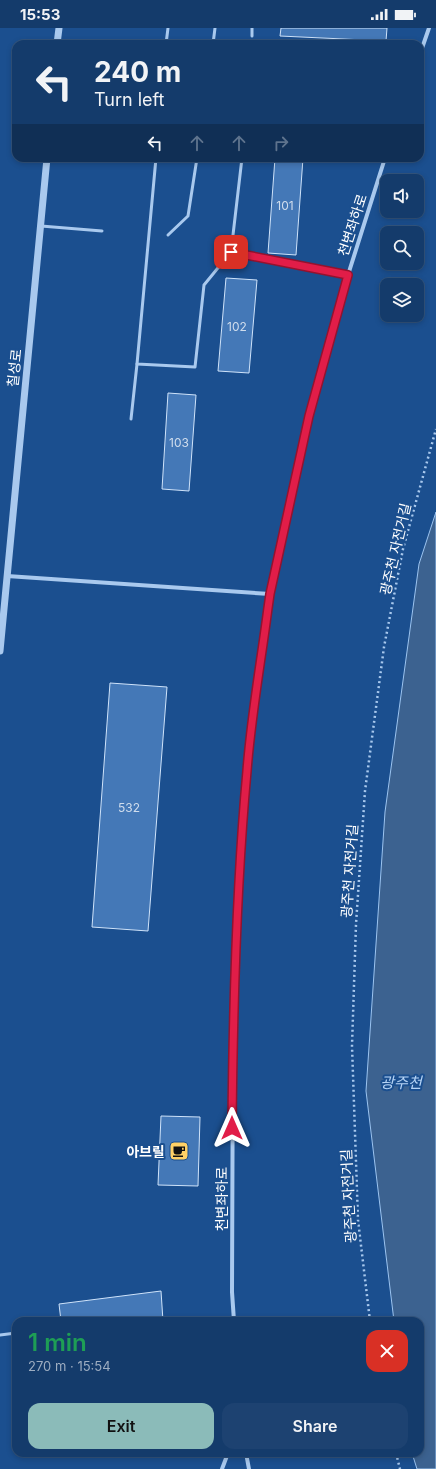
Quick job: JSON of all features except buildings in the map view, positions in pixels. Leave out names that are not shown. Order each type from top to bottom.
[{"type":"street","points":[[58,40],[59,28]]},
{"type":"street","points":[[424,42],[429,28]]},
{"type":"street","name":"칠성로","points":[[0,651],[47,162]]},
{"type":"street","name":"천변좌하로","points":[[234,1317],[232,1292],[233,1020],[238,902],[247,770],[270,594],[309,416],[348,275],[384,162]]},
{"type":"street","points":[[7,576],[270,594]]},
{"type":"street","points":[[222,1469],[226,1457]]},
{"type":"street","points":[[247,1457],[249,1469]]},
{"type":"lane","points":[[166,40],[168,28]]},
{"type":"lane","points":[[214,40],[215,28]]},
{"type":"lane","points":[[252,28],[252,36]]},
{"type":"lane","points":[[131,419],[156,162]]},
{"type":"lane","points":[[168,235],[188,216],[195,162]]},
{"type":"lane","points":[[136,364],[195,367],[204,285],[231,252],[242,162]]},
{"type":"lane","points":[[41,226],[102,231]]},
{"type":"lane","points":[[231,252],[348,275]]},
{"type":"lane","points":[[0,1335],[12,1334]]},
{"type":"path","name":"광주천 자전거길","points":[[370,1317],[358,1220],[352,1046],[356,924],[365,791],[384,647],[403,549],[436,429]]},
{"type":"path","points":[[397,1457],[400,1469]]},
{"type":"water","name":"광주천","points":[[436,512],[436,1469],[417,1469],[413,1457],[424,1457],[424,1317],[394,1317],[366,1091],[385,812],[419,564]]},
{"type":"place","name":"아브릴","points":[[179,1151]]},
{"type":"route","points":[[231,252],[348,275],[309,416],[268,608],[247,770],[238,894],[233,1020],[232,1128]]}]
